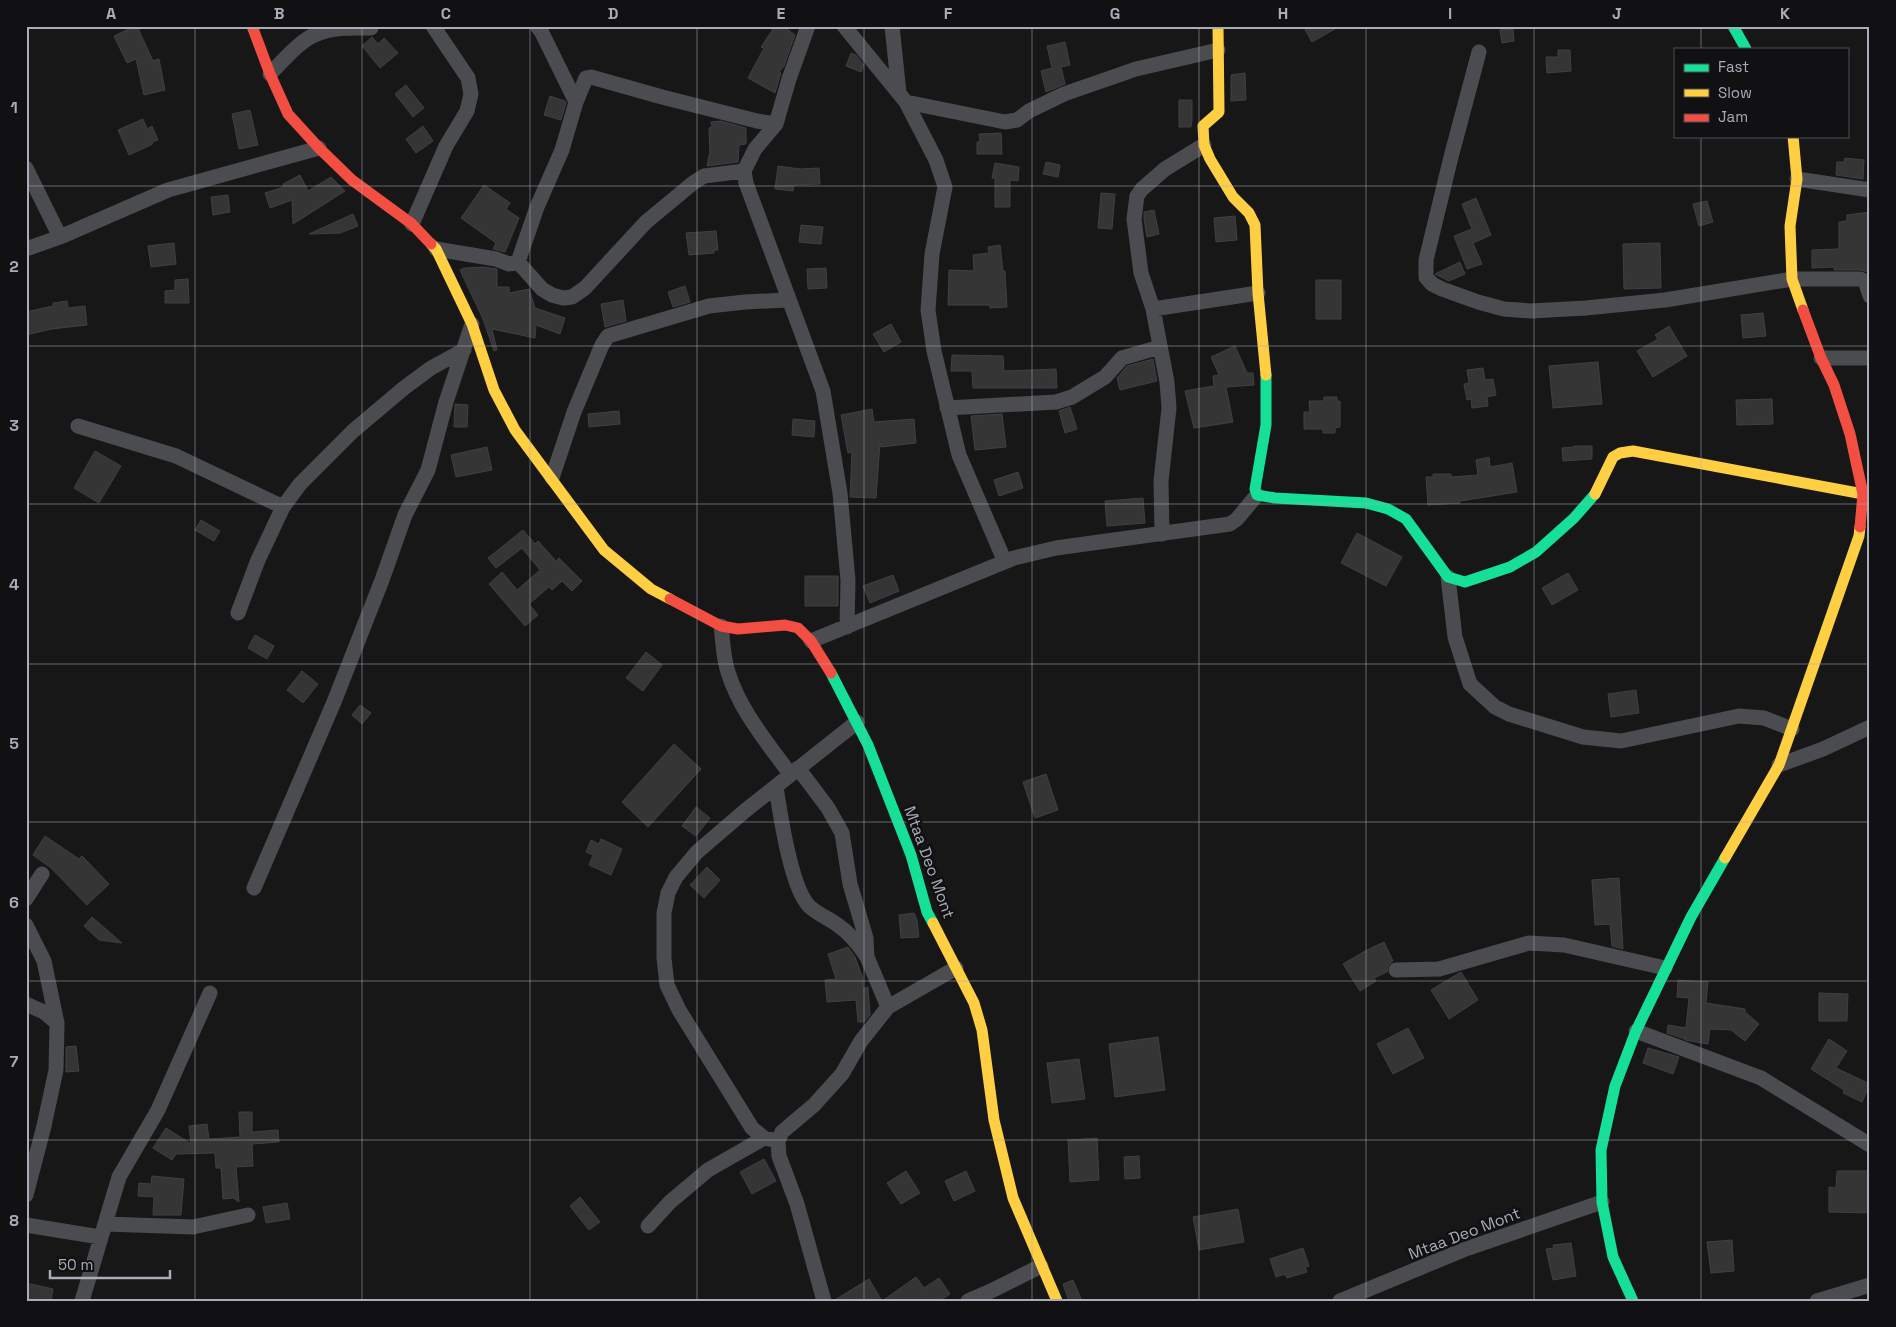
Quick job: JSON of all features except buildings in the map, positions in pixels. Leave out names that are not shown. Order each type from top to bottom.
[{"type":"street","points":[[252,26],[270,74],[288,114],[352,180],[412,224],[436,249],[472,324],[494,390],[515,430],[604,550],[652,589],[721,626],[738,629],[785,625],[798,628],[811,641],[1005,562],[1056,548],[1230,524],[1237,520],[1257,495]]},
{"type":"street","points":[[412,224],[446,146],[467,112],[471,94],[468,78],[433,26]]},
{"type":"street","points":[[537,26],[576,102]]},
{"type":"street","points":[[808,26],[789,79],[776,124],[755,149],[744,170],[746,184],[823,391],[835,452],[840,492],[848,580],[847,627]]},
{"type":"street","points":[[844,26],[903,97],[936,160],[944,187],[932,254],[928,310],[934,351],[959,455],[1005,562]]},
{"type":"street","points":[[892,26],[903,97]]},
{"type":"street","points":[[1218,26],[1219,112],[1203,126],[1204,145],[1210,159],[1233,197],[1249,213],[1255,225],[1258,293],[1266,378],[1266,425],[1255,489],[1257,495]]},
{"type":"street","points":[[1733,26],[1745,48]]},
{"type":"street","points":[[270,74],[304,41],[316,34],[345,28],[371,28]]},
{"type":"street","points":[[903,97],[1005,122],[1017,120],[1029,111],[1064,94],[1136,70],[1218,50]]},
{"type":"street","points":[[1479,52],[1426,260],[1426,277],[1432,284],[1478,302],[1504,309],[1531,311],[1586,308],[1665,300],[1792,279],[1860,278],[1865,281],[1870,296]]},
{"type":"street","points":[[518,262],[537,207],[562,150],[576,102],[586,78],[592,76],[662,97],[756,121],[776,124]]},
{"type":"street","points":[[1633,1301],[1613,1257],[1602,1202],[1601,1150],[1615,1086],[1636,1031],[1690,917],[1779,765],[1859,536],[1863,494],[1850,434],[1834,385],[1792,279],[1790,226],[1797,179],[1794,138]]},
{"type":"street","points":[[1162,534],[1161,481],[1168,408],[1166,382],[1153,309],[1141,273],[1134,219],[1137,196],[1142,189],[1165,169],[1204,145]]},
{"type":"street","points":[[26,249],[60,237],[168,190],[319,148]]},
{"type":"street","points":[[26,168],[60,237]]},
{"type":"street","points":[[518,262],[542,289],[552,295],[563,298],[572,297],[585,288],[646,222],[693,183],[704,176],[744,170]]},
{"type":"street","points":[[1797,179],[1870,190]]},
{"type":"street","points":[[436,249],[496,259],[509,264],[518,262]]},
{"type":"street","points":[[1153,309],[1258,293]]},
{"type":"street","points":[[552,478],[574,412],[602,344],[608,336],[669,320],[709,306],[788,300]]},
{"type":"street","points":[[254,888],[334,702],[382,580],[405,515],[428,470],[446,402],[472,324]]},
{"type":"street","points":[[947,408],[1056,402],[1072,397],[1105,376],[1122,358],[1160,347]]},
{"type":"street","points":[[238,613],[258,560],[283,507],[300,484],[354,431],[404,388],[431,368],[464,350]]},
{"type":"street","points":[[1822,358],[1870,358]]},
{"type":"street","points":[[78,426],[176,456],[283,507]]},
{"type":"street","points":[[1448,576],[1465,582],[1480,579],[1510,567],[1536,552],[1574,518],[1594,495],[1613,457],[1620,453],[1633,451],[1863,494]]},
{"type":"street","points":[[1257,495],[1275,498],[1366,504],[1388,509],[1406,519],[1448,576],[1455,637],[1470,684],[1495,707],[1509,714],[1583,737],[1621,741],[1739,716],[1764,718],[1792,729]]},
{"type":"street","points":[[721,626],[727,670],[736,695],[749,718],[828,808],[842,833],[850,884],[866,938],[867,957]]},
{"type":"street","name":"Mtaa Deo Mont","points":[[811,641],[836,682],[868,744],[911,856],[927,912],[974,1003],[982,1030],[994,1120],[1013,1198],[1040,1266],[1057,1301]]},
{"type":"street","points":[[824,1301],[797,1204],[771,1139],[752,1128],[679,1010],[667,985],[664,958],[664,913],[668,893],[676,877],[697,852],[794,771],[857,722]]},
{"type":"street","points":[[1779,765],[1823,749],[1870,727]]},
{"type":"street","points":[[776,787],[786,848],[802,896],[809,906],[854,938],[867,957],[888,1008]]},
{"type":"street","points":[[26,899],[42,874]]},
{"type":"street","points":[[26,925],[44,961],[58,1023],[56,1070],[26,1195]]},
{"type":"street","points":[[1396,970],[1439,969],[1529,943],[1564,945],[1665,968]]},
{"type":"street","points":[[648,1226],[670,1202],[708,1170],[782,1132],[814,1105],[842,1074],[861,1041],[888,1008],[956,968]]},
{"type":"street","points":[[82,1301],[119,1177],[158,1110],[210,993]]},
{"type":"street","points":[[26,1004],[44,1012],[58,1023]]},
{"type":"street","points":[[1636,1031],[1761,1078],[1870,1145]]},
{"type":"street","name":"Mtaa Deo Mont","points":[[1340,1301],[1464,1250],[1602,1202]]},
{"type":"street","points":[[26,1226],[103,1230],[193,1227],[248,1216]]},
{"type":"street","points":[[968,1301],[991,1292],[1040,1266]]},
{"type":"street","points":[[1817,1301],[1870,1284]]},
{"type":"traffic: fast","points":[[1733,26],[1745,48]]},
{"type":"traffic: fast","points":[[1266,375],[1266,425],[1255,489],[1257,495],[1275,498],[1366,503],[1388,509],[1406,519],[1448,577],[1465,582],[1510,567],[1536,552],[1574,518],[1595,494]]},
{"type":"traffic: fast","points":[[831,673],[868,745],[911,855],[927,912],[933,923]]},
{"type":"traffic: fast","points":[[1633,1301],[1613,1257],[1602,1202],[1601,1150],[1615,1086],[1636,1031],[1691,917],[1725,858]]},
{"type":"traffic: slow","points":[[1218,26],[1219,112],[1203,126],[1204,145],[1210,159],[1233,197],[1249,213],[1255,225],[1258,293],[1266,375]]},
{"type":"traffic: slow","points":[[1793,138],[1797,179],[1790,226],[1792,279],[1803,310]]},
{"type":"traffic: slow","points":[[431,244],[436,249],[472,324],[494,390],[515,430],[604,550],[651,589],[670,599]]},
{"type":"traffic: slow","points":[[1595,494],[1613,457],[1620,453],[1633,451],[1863,494]]},
{"type":"traffic: slow","points":[[1725,858],[1779,765],[1859,536],[1860,527]]},
{"type":"traffic: slow","points":[[933,923],[974,1003],[982,1030],[994,1120],[1013,1198],[1057,1301]]},
{"type":"traffic: jam","points":[[252,26],[270,74],[288,114],[352,180],[412,224],[431,244]]},
{"type":"traffic: jam","points":[[1803,310],[1821,358],[1834,385],[1850,434],[1863,494],[1860,527]]},
{"type":"traffic: jam","points":[[670,599],[721,626],[738,629],[785,625],[798,628],[811,641],[831,673]]}]
